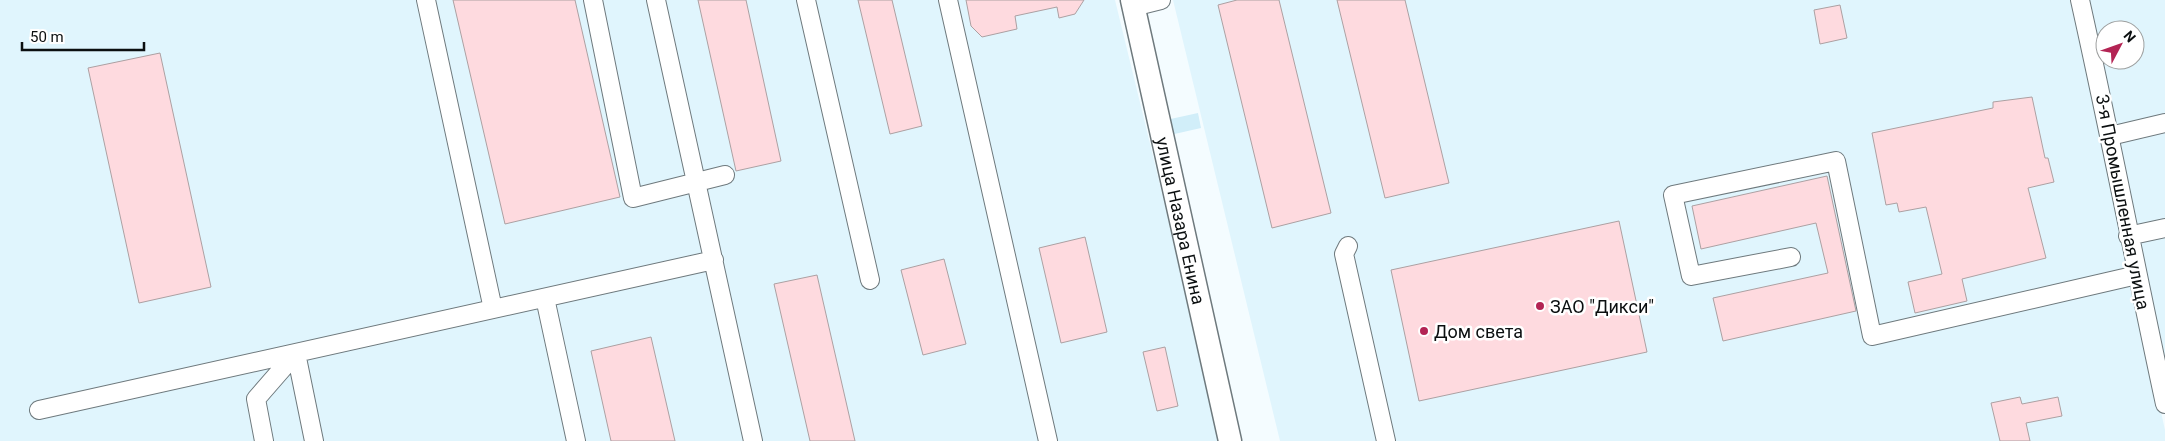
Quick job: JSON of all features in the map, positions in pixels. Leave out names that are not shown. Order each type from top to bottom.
[{"type":"main road","name":"улица Назара Енина","points":[[1132,3],[1230,441]]},
{"type":"street","points":[[426,0],[493,309]]},
{"type":"street","points":[[593,0],[633,198],[725,176]]},
{"type":"street","points":[[656,0],[753,441]]},
{"type":"street","points":[[806,0],[870,280]]},
{"type":"street","points":[[948,0],[1048,441]]},
{"type":"street","points":[[1132,3],[1161,0]]},
{"type":"street","name":"3-я Промышленная улица","points":[[2080,0],[2110,136],[2128,236],[2165,404]]},
{"type":"street","points":[[2110,136],[2165,123]]},
{"type":"street","points":[[1791,257],[1691,276],[1673,195],[1836,161],[1872,336],[2137,275]]},
{"type":"street","points":[[2128,236],[2165,228]]},
{"type":"street","points":[[1348,246],[1344,254],[1386,441]]},
{"type":"street","points":[[39,410],[714,260]]},
{"type":"street","points":[[545,298],[576,441]]},
{"type":"street","points":[[264,441],[256,400],[296,353]]},
{"type":"street","points":[[296,353],[314,441]]},
{"type":"shaded area","points":[[0,0],[1115,0],[1163,197],[1218,441],[0,441]]},
{"type":"shaded area","points":[[1173,0],[2070,0],[2165,430],[2165,441],[1280,441]]},
{"type":"shaded area","points":[[2087,0],[2165,0],[2165,366],[2102,70],[2145,70],[2145,20],[2095,20],[2095,38]]},
{"type":"shaded area","points":[[1198,113],[1201,128],[1170,135],[1166,120]]},
{"type":"building","points":[[453,0],[575,0],[620,197],[505,224]]},
{"type":"building","points":[[698,0],[746,0],[781,161],[736,171]]},
{"type":"building","points":[[858,0],[892,0],[922,126],[890,134]]},
{"type":"building","points":[[966,0],[1084,0],[1075,14],[1059,18],[1057,7],[1015,16],[1017,29],[982,37],[971,26]]},
{"type":"building","points":[[1237,0],[1279,0],[1331,213],[1272,228],[1218,5]]},
{"type":"building","points":[[1337,0],[1405,0],[1449,183],[1385,198]]},
{"type":"building","points":[[1840,5],[1847,38],[1820,44],[1814,10]]},
{"type":"building","points":[[160,53],[211,287],[139,303],[88,68]]},
{"type":"building","points":[[2032,97],[2045,158],[2048,158],[2054,182],[2028,188],[2046,258],[1962,279],[1967,301],[1915,313],[1908,282],[1942,274],[1926,207],[1899,212],[1897,203],[1886,205],[1872,133],[1993,108],[1993,102]]},
{"type":"building","points":[[1827,176],[1856,311],[1723,341],[1713,298],[1828,273],[1816,223],[1701,249],[1692,206]]},
{"type":"building","name":"ЗАО \"Дикси\"","points":[[1619,221],[1647,352],[1419,401],[1391,270]]},
{"type":"building","points":[[1085,237],[1107,332],[1061,343],[1039,248]]},
{"type":"building","points":[[944,259],[966,344],[923,355],[901,270]]},
{"type":"building","points":[[817,275],[855,441],[810,441],[774,284]]},
{"type":"building","points":[[651,337],[675,441],[611,441],[591,351]]},
{"type":"building","points":[[1165,347],[1178,406],[1157,411],[1143,352]]},
{"type":"building","points":[[2020,397],[2022,404],[2058,397],[2062,416],[2026,423],[2030,441],[2000,441],[1991,403]]},
{"type":"place","name":"ЗАО \"Дикси\"","points":[[1540,306]]},
{"type":"place","name":"Дом света","points":[[1424,331]]}]
